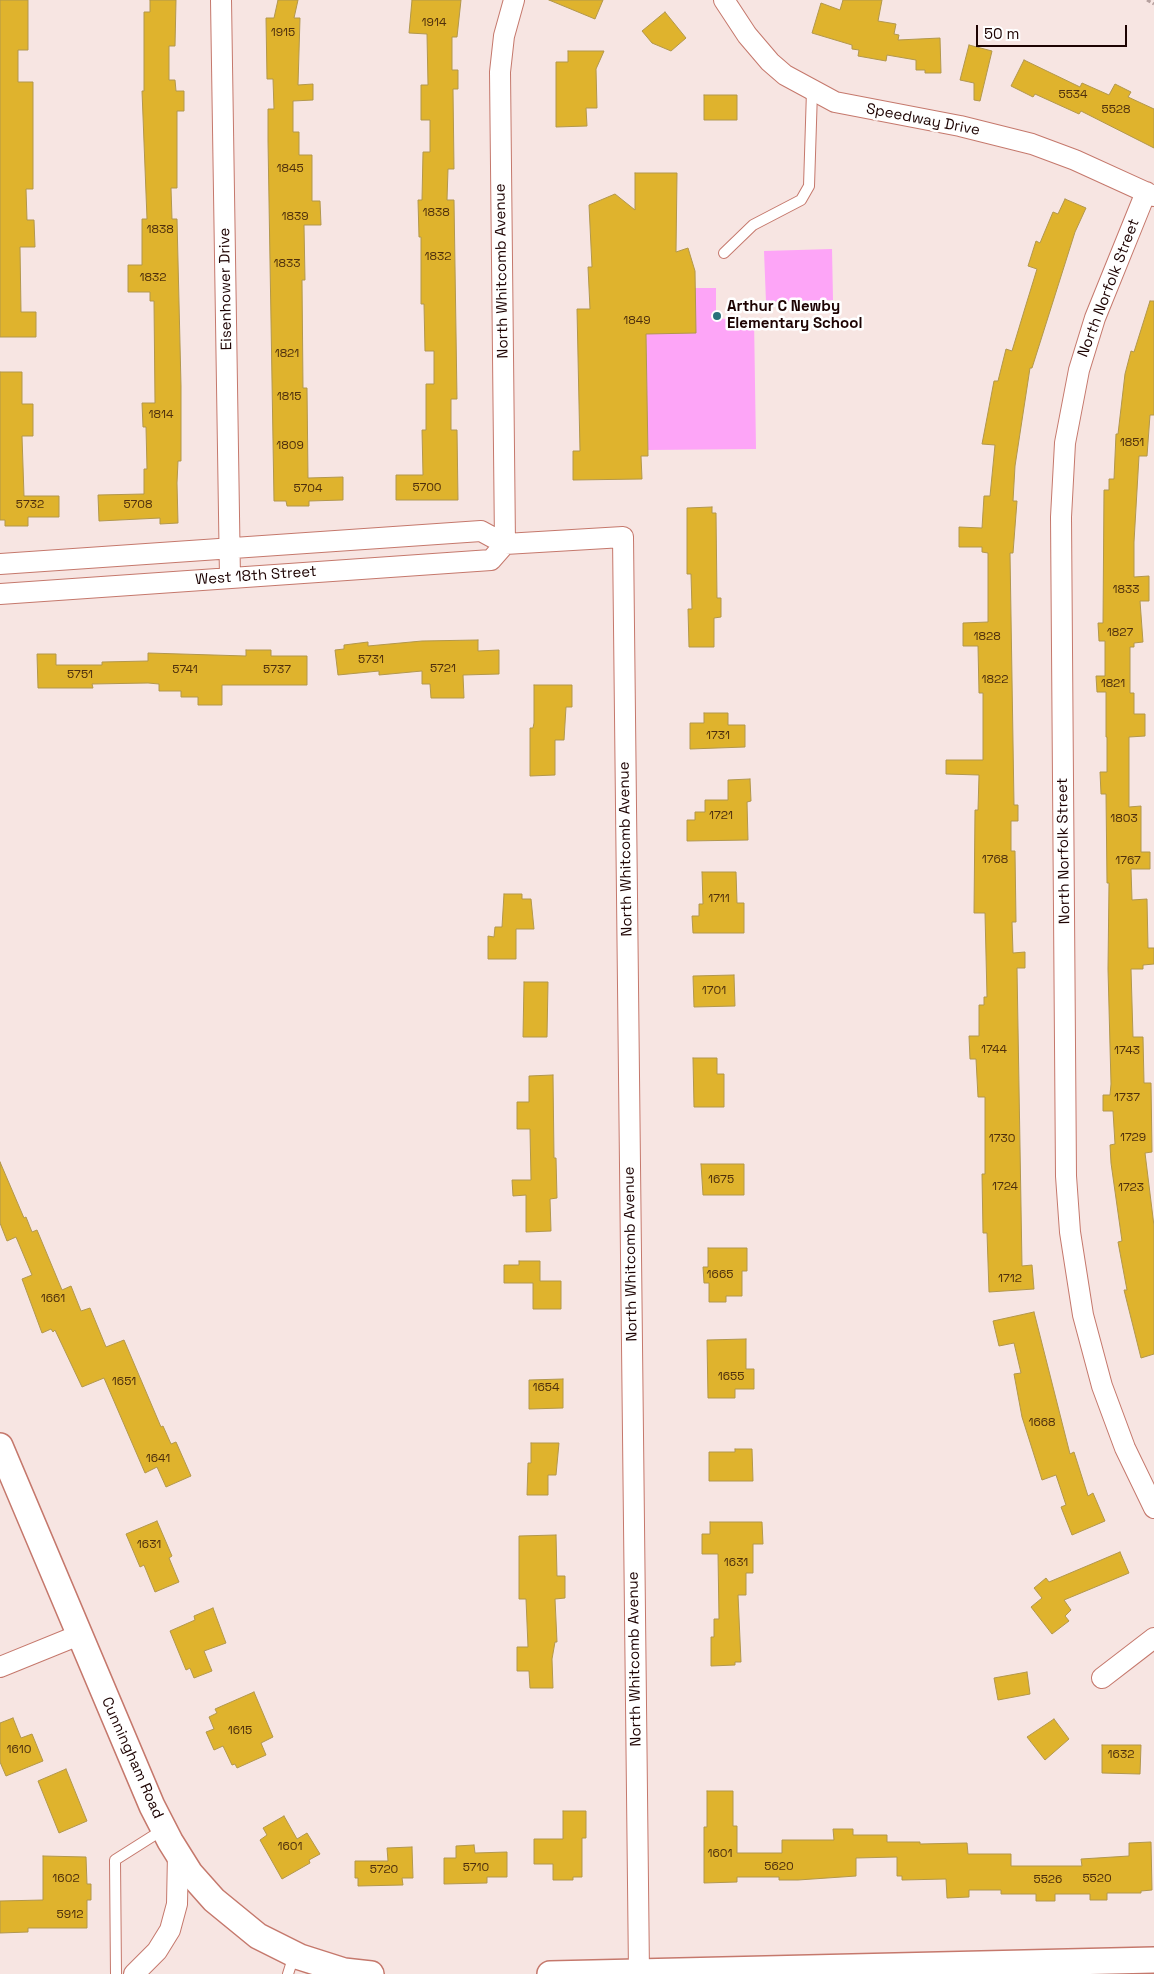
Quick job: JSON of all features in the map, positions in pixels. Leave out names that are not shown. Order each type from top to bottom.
[{"type":"street","name":"Eisenhower Drive","points":[[222,0],[230,578]]},
{"type":"street","name":"North Whitcomb Avenue","points":[[514,0],[504,36],[500,72],[505,544],[622,537],[639,1972]]},
{"type":"street","name":"Speedway Drive","points":[[724,0],[747,35],[764,56],[785,75],[834,102],[960,126],[1032,144],[1075,160],[1150,194]]},
{"type":"street","name":"North Norfolk Street","points":[[1150,194],[1095,318],[1079,370],[1065,443],[1060,516],[1066,1156],[1069,1223],[1083,1315],[1102,1386],[1125,1448],[1154,1508]]},
{"type":"street","name":"West 18th Street","points":[[0,564],[481,531],[505,544],[491,560],[0,594]]},
{"type":"street","name":"Cunningham Road","points":[[0,1446],[79,1635],[164,1829],[190,1873],[221,1906],[291,1964],[335,1968],[368,1974]]},
{"type":"street","points":[[0,1667],[79,1635]]},
{"type":"street","points":[[1102,1678],[1154,1638]]},
{"type":"street","points":[[134,1974],[157,1951],[170,1930],[177,1904],[178,1854]]},
{"type":"street","points":[[550,1974],[947,1970],[1154,1960]]},
{"type":"lane","points":[[724,254],[753,225],[801,200],[809,186],[812,91]]},
{"type":"lane","points":[[116,1974],[115,1860],[164,1829]]},
{"type":"path","points":[[1147,0],[1154,4]]},
{"type":"shaded area","points":[[832,249],[833,300],[766,302],[764,251]]},
{"type":"shaded area","points":[[695,288],[716,288],[716,319],[754,318],[756,449],[648,450],[646,334]]},
{"type":"building","points":[[0,0],[28,0],[28,50],[18,50],[18,82],[33,82],[33,189],[26,189],[27,220],[34,220],[35,247],[20,247],[21,312],[36,312],[36,337],[0,337]]},
{"type":"building","points":[[150,0],[176,0],[175,46],[169,46],[169,80],[175,80],[176,91],[184,91],[184,111],[177,111],[177,188],[171,188],[172,219],[177,219],[181,386],[181,461],[178,461],[177,483],[178,523],[160,524],[160,518],[99,521],[98,495],[144,494],[144,469],[147,469],[146,427],[143,427],[142,403],[155,403],[154,301],[150,301],[150,292],[128,292],[128,265],[142,265],[142,219],[147,219],[142,91],[144,91],[144,12],[150,12]]},
{"type":"building","points":[[278,0],[298,0],[294,18],[300,18],[298,85],[313,84],[313,100],[293,101],[293,132],[299,132],[299,155],[312,155],[312,201],[320,201],[321,225],[304,225],[305,280],[302,280],[303,388],[307,388],[308,478],[343,477],[343,500],[309,501],[309,506],[287,506],[286,501],[274,501],[268,109],[274,109],[273,79],[267,79],[266,18],[274,18]]},
{"type":"building","points":[[412,0],[461,0],[457,37],[452,37],[452,70],[458,70],[458,89],[453,89],[454,169],[448,169],[447,200],[454,200],[457,399],[451,399],[451,430],[457,430],[458,500],[396,500],[396,475],[423,475],[422,430],[426,430],[426,384],[434,384],[434,351],[425,351],[424,304],[421,304],[421,237],[419,237],[418,200],[422,200],[423,152],[430,152],[430,120],[421,120],[421,85],[428,85],[427,34],[409,33]]},
{"type":"building","points":[[549,0],[603,0],[595,19]]},
{"type":"building","points":[[843,0],[882,0],[878,21],[896,24],[894,34],[899,35],[898,40],[940,38],[941,73],[925,73],[925,70],[916,70],[916,60],[887,55],[886,61],[858,56],[859,50],[852,49],[852,45],[812,33],[821,3],[840,10]]},
{"type":"building","points":[[665,12],[686,38],[671,51],[652,43],[642,31]]},
{"type":"building","points":[[969,45],[992,51],[980,101],[974,100],[974,83],[960,80]]},
{"type":"building","points":[[568,51],[604,51],[596,69],[597,108],[586,108],[587,126],[556,127],[556,62],[568,62]]},
{"type":"building","points":[[1024,60],[1080,87],[1082,83],[1109,95],[1115,84],[1131,92],[1128,97],[1154,109],[1154,148],[1081,111],[1079,114],[1035,94],[1033,97],[1011,86]]},
{"type":"building","points":[[704,95],[737,95],[737,120],[704,120]]},
{"type":"building","points":[[635,173],[677,173],[676,252],[688,248],[695,271],[696,333],[646,334],[648,456],[641,456],[642,479],[573,480],[573,451],[580,451],[577,309],[590,309],[588,267],[592,267],[589,205],[615,194],[635,210]]},
{"type":"building","points":[[1065,199],[1086,208],[1075,232],[1032,368],[1030,368],[1015,466],[1013,501],[1017,501],[1013,553],[1010,553],[1014,805],[1018,805],[1018,821],[1011,821],[1011,851],[1015,851],[1016,922],[1012,922],[1013,953],[1025,952],[1025,968],[1017,968],[1022,1266],[1032,1265],[1034,1289],[989,1292],[987,1233],[983,1233],[982,1174],[985,1174],[985,1097],[978,1097],[976,1059],[970,1059],[969,1036],[979,1036],[979,1005],[984,1005],[984,997],[987,997],[985,913],[974,913],[975,810],[978,810],[979,775],[946,774],[946,760],[983,760],[983,693],[979,693],[978,646],[963,646],[963,623],[988,622],[988,553],[982,552],[982,547],[959,547],[959,527],[982,528],[984,496],[990,496],[995,445],[982,444],[994,381],[998,381],[1006,349],[1012,351],[1037,269],[1028,266],[1036,241],[1040,243],[1053,212],[1058,214]]},
{"type":"building","points":[[1150,301],[1154,301],[1154,415],[1150,415],[1147,456],[1139,456],[1134,542],[1134,577],[1149,576],[1149,601],[1140,601],[1143,642],[1134,643],[1134,647],[1130,647],[1130,693],[1134,693],[1134,714],[1145,714],[1145,736],[1129,737],[1129,807],[1141,806],[1141,852],[1150,852],[1150,869],[1131,869],[1132,900],[1147,899],[1148,948],[1154,948],[1154,964],[1143,965],[1143,969],[1131,969],[1133,1037],[1143,1037],[1144,1083],[1151,1083],[1152,1152],[1145,1153],[1154,1226],[1154,1354],[1141,1358],[1124,1290],[1127,1290],[1118,1242],[1122,1241],[1110,1145],[1115,1144],[1113,1111],[1103,1111],[1103,1095],[1110,1095],[1111,1084],[1106,794],[1101,794],[1100,772],[1107,772],[1107,737],[1106,692],[1097,692],[1096,676],[1105,676],[1105,641],[1099,641],[1098,623],[1103,623],[1104,490],[1109,490],[1109,479],[1114,479],[1116,434],[1118,434],[1125,374],[1131,351],[1134,352]]},
{"type":"building","points":[[0,372],[22,372],[22,404],[33,404],[33,436],[22,436],[24,496],[59,496],[59,517],[28,517],[28,526],[5,526],[5,520],[0,520]]},
{"type":"building","points":[[712,507],[712,513],[716,513],[717,598],[721,598],[721,617],[714,618],[714,647],[689,647],[688,609],[692,609],[691,574],[687,574],[687,508]]},
{"type":"building","points":[[478,640],[478,651],[499,650],[499,674],[463,675],[464,698],[431,698],[430,684],[422,684],[422,671],[379,675],[379,671],[338,675],[335,650],[344,649],[344,645],[368,642],[368,646],[422,641]]},
{"type":"building","points":[[246,650],[271,650],[271,656],[307,656],[307,685],[222,685],[222,705],[198,705],[198,697],[181,697],[181,691],[159,691],[159,684],[92,684],[93,688],[38,688],[37,654],[56,654],[56,665],[102,665],[102,662],[148,661],[148,653],[246,656]]},
{"type":"building","points":[[534,685],[572,685],[572,707],[566,707],[564,740],[555,740],[555,775],[530,776],[530,728],[533,728],[534,723]]},
{"type":"building","points":[[704,713],[728,713],[728,725],[745,725],[745,747],[690,749],[690,723],[704,723]]},
{"type":"building","points":[[750,779],[751,801],[747,802],[748,840],[687,841],[687,820],[695,820],[695,812],[705,812],[705,800],[728,800],[728,780]]},
{"type":"building","points":[[702,872],[736,872],[737,903],[744,903],[744,933],[693,933],[692,916],[699,916],[699,904],[703,904]]},
{"type":"building","points":[[504,894],[522,894],[522,899],[531,899],[534,929],[516,929],[516,959],[488,959],[488,936],[494,937],[495,927],[502,927]]},
{"type":"building","points":[[734,975],[735,1006],[694,1007],[693,976]]},
{"type":"building","points":[[524,982],[548,982],[547,1037],[523,1037]]},
{"type":"building","points":[[693,1058],[717,1058],[717,1074],[724,1074],[724,1107],[694,1107]]},
{"type":"building","points":[[553,1075],[554,1158],[556,1158],[557,1198],[550,1199],[551,1231],[526,1232],[526,1195],[513,1196],[512,1180],[531,1180],[530,1129],[517,1129],[517,1102],[529,1102],[529,1076]]},
{"type":"building","points":[[0,1162],[24,1218],[26,1217],[32,1232],[37,1230],[62,1290],[71,1286],[81,1311],[90,1308],[106,1347],[124,1340],[161,1427],[163,1426],[171,1444],[176,1442],[191,1476],[166,1487],[157,1467],[145,1473],[104,1378],[82,1387],[55,1330],[53,1332],[51,1329],[42,1333],[22,1279],[32,1275],[16,1237],[7,1241],[0,1223]]},
{"type":"building","points":[[701,1164],[744,1164],[744,1195],[703,1195]]},
{"type":"building","points":[[708,1248],[747,1248],[747,1271],[742,1271],[742,1296],[726,1296],[726,1302],[709,1302],[709,1283],[704,1283],[703,1267],[708,1267]]},
{"type":"building","points":[[519,1261],[540,1261],[540,1281],[561,1281],[561,1309],[533,1309],[533,1283],[504,1283],[504,1265],[519,1265]]},
{"type":"building","points":[[1034,1312],[1070,1454],[1074,1452],[1088,1496],[1093,1493],[1105,1521],[1072,1535],[1061,1507],[1066,1505],[1056,1475],[1042,1480],[1022,1417],[1014,1374],[1021,1373],[1014,1343],[999,1346],[993,1321]]},
{"type":"building","points":[[746,1339],[746,1369],[754,1369],[754,1389],[735,1389],[735,1398],[708,1398],[707,1340]]},
{"type":"building","points":[[563,1379],[563,1408],[529,1409],[529,1380]]},
{"type":"building","points":[[531,1443],[559,1443],[556,1475],[548,1475],[548,1495],[527,1495],[528,1463],[531,1463]]},
{"type":"building","points":[[735,1449],[752,1449],[753,1481],[709,1481],[709,1452],[735,1452]]},
{"type":"building","points":[[157,1521],[172,1556],[169,1558],[179,1582],[155,1592],[144,1565],[140,1567],[126,1534]]},
{"type":"building","points":[[710,1522],[762,1522],[763,1544],[753,1544],[753,1573],[746,1573],[746,1595],[738,1595],[741,1662],[735,1662],[735,1665],[711,1666],[711,1637],[714,1637],[714,1619],[719,1619],[718,1554],[702,1554],[702,1534],[710,1534]]},
{"type":"building","points":[[556,1535],[557,1576],[565,1576],[565,1598],[555,1599],[557,1642],[555,1642],[552,1659],[553,1688],[530,1688],[529,1671],[517,1671],[517,1647],[528,1647],[526,1599],[519,1599],[519,1536]]},
{"type":"building","points":[[1120,1552],[1129,1573],[1064,1600],[1071,1610],[1065,1616],[1069,1621],[1052,1634],[1031,1607],[1042,1598],[1034,1588],[1046,1578],[1049,1582]]},
{"type":"building","points":[[213,1608],[226,1643],[204,1651],[212,1671],[194,1678],[190,1668],[186,1670],[170,1631],[195,1620],[194,1616]]},
{"type":"building","points":[[1027,1672],[1030,1694],[998,1700],[994,1678]]},
{"type":"building","points":[[254,1692],[273,1737],[261,1743],[266,1755],[237,1768],[235,1764],[232,1765],[223,1746],[214,1750],[206,1732],[214,1729],[209,1717],[217,1713],[215,1709]]},
{"type":"building","points":[[13,1718],[21,1738],[32,1734],[43,1761],[6,1776],[0,1762],[0,1723]]},
{"type":"building","points":[[1054,1719],[1069,1739],[1045,1760],[1027,1737]]},
{"type":"building","points":[[1102,1745],[1141,1745],[1140,1774],[1102,1773]]},
{"type":"building","points":[[66,1769],[87,1821],[59,1833],[38,1781]]},
{"type":"building","points":[[707,1791],[733,1791],[733,1826],[737,1826],[737,1853],[782,1853],[782,1840],[834,1840],[833,1829],[853,1829],[853,1835],[887,1835],[887,1842],[920,1842],[920,1844],[967,1843],[968,1854],[1011,1854],[1011,1866],[1082,1866],[1081,1859],[1129,1856],[1129,1843],[1151,1842],[1152,1890],[1141,1891],[1141,1893],[1107,1893],[1107,1900],[1090,1900],[1090,1894],[1055,1894],[1055,1901],[1036,1901],[1036,1894],[1001,1894],[1001,1890],[969,1890],[969,1897],[947,1898],[946,1879],[902,1880],[902,1876],[897,1876],[897,1857],[856,1858],[856,1876],[798,1880],[779,1880],[779,1877],[737,1877],[737,1882],[704,1883],[704,1827],[707,1827]]},
{"type":"building","points":[[563,1811],[586,1811],[586,1838],[582,1838],[582,1877],[573,1877],[573,1880],[553,1880],[553,1864],[534,1864],[534,1839],[563,1839]]},
{"type":"building","points":[[284,1816],[297,1839],[307,1833],[320,1854],[309,1860],[310,1863],[282,1879],[260,1840],[267,1835],[263,1828]]},
{"type":"building","points":[[474,1845],[475,1853],[507,1852],[507,1877],[487,1877],[487,1883],[444,1884],[444,1858],[456,1858],[456,1846]]},
{"type":"building","points":[[412,1847],[413,1878],[402,1878],[403,1885],[358,1886],[358,1878],[355,1878],[355,1861],[388,1861],[387,1848]]},
{"type":"building","points":[[43,1856],[86,1857],[87,1884],[91,1884],[91,1900],[87,1900],[87,1928],[28,1928],[28,1932],[0,1933],[0,1901],[43,1900]]},
{"type":"place","name":"Arthur C Newby Elementary School","points":[[717,316]]}]
